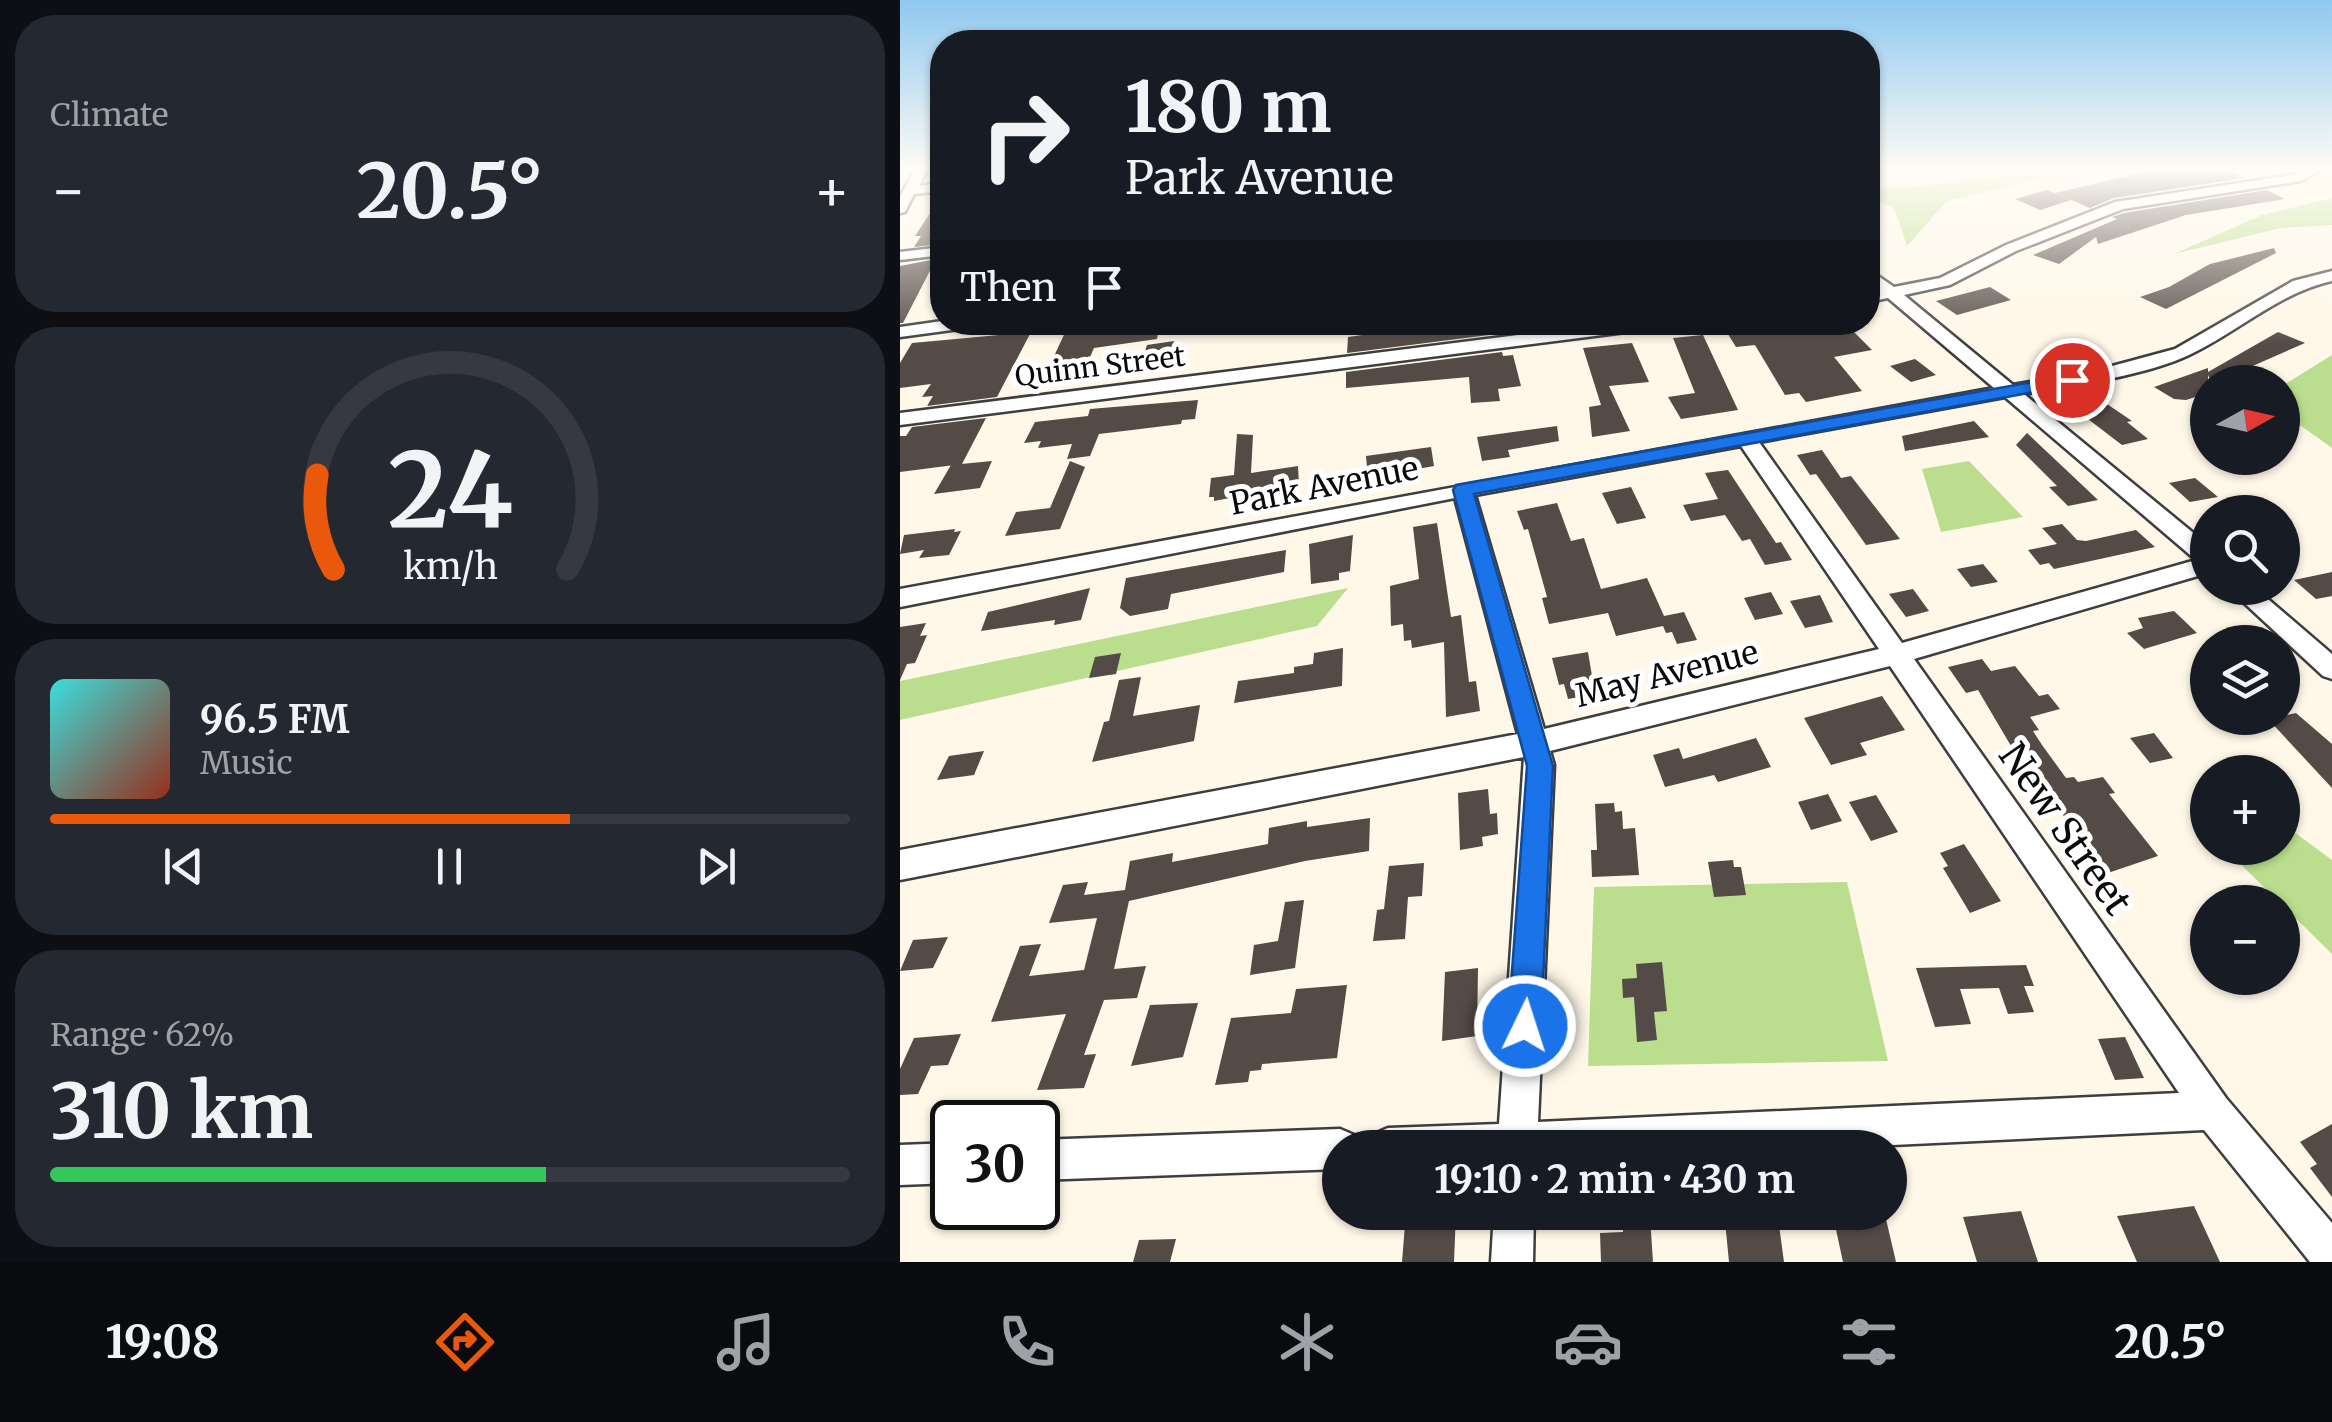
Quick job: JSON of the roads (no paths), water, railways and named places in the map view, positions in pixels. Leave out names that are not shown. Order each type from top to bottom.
[{"type":"street","points":[[1880,297],[1945,282],[2011,248],[2062,228]]},
{"type":"street","points":[[900,256],[930,252]]},
{"type":"street","name":"Park Avenue","points":[[900,598],[1463,490],[2012,392],[2182,353],[2298,284],[2332,276]]},
{"type":"street","points":[[1880,283],[2190,546]]},
{"type":"street","points":[[900,332],[930,328]]},
{"type":"street","name":"Quinn Street","points":[[900,420],[1564,335]]},
{"type":"street","name":"New Street","points":[[1746,438],[2213,1111],[2332,1256]]},
{"type":"street","points":[[1463,490],[1535,743],[1540,793],[1518,1130]]},
{"type":"street","name":"May Avenue","points":[[900,865],[1535,743],[1895,656],[2190,567]]},
{"type":"street","points":[[2259,605],[2332,669]]},
{"type":"street","points":[[1824,1130],[2213,1111]]},
{"type":"street","points":[[1060,1159],[1322,1150]]},
{"type":"street","points":[[900,1165],[930,1164]]},
{"type":"street","points":[[1512,1262],[1513,1230]]}]
